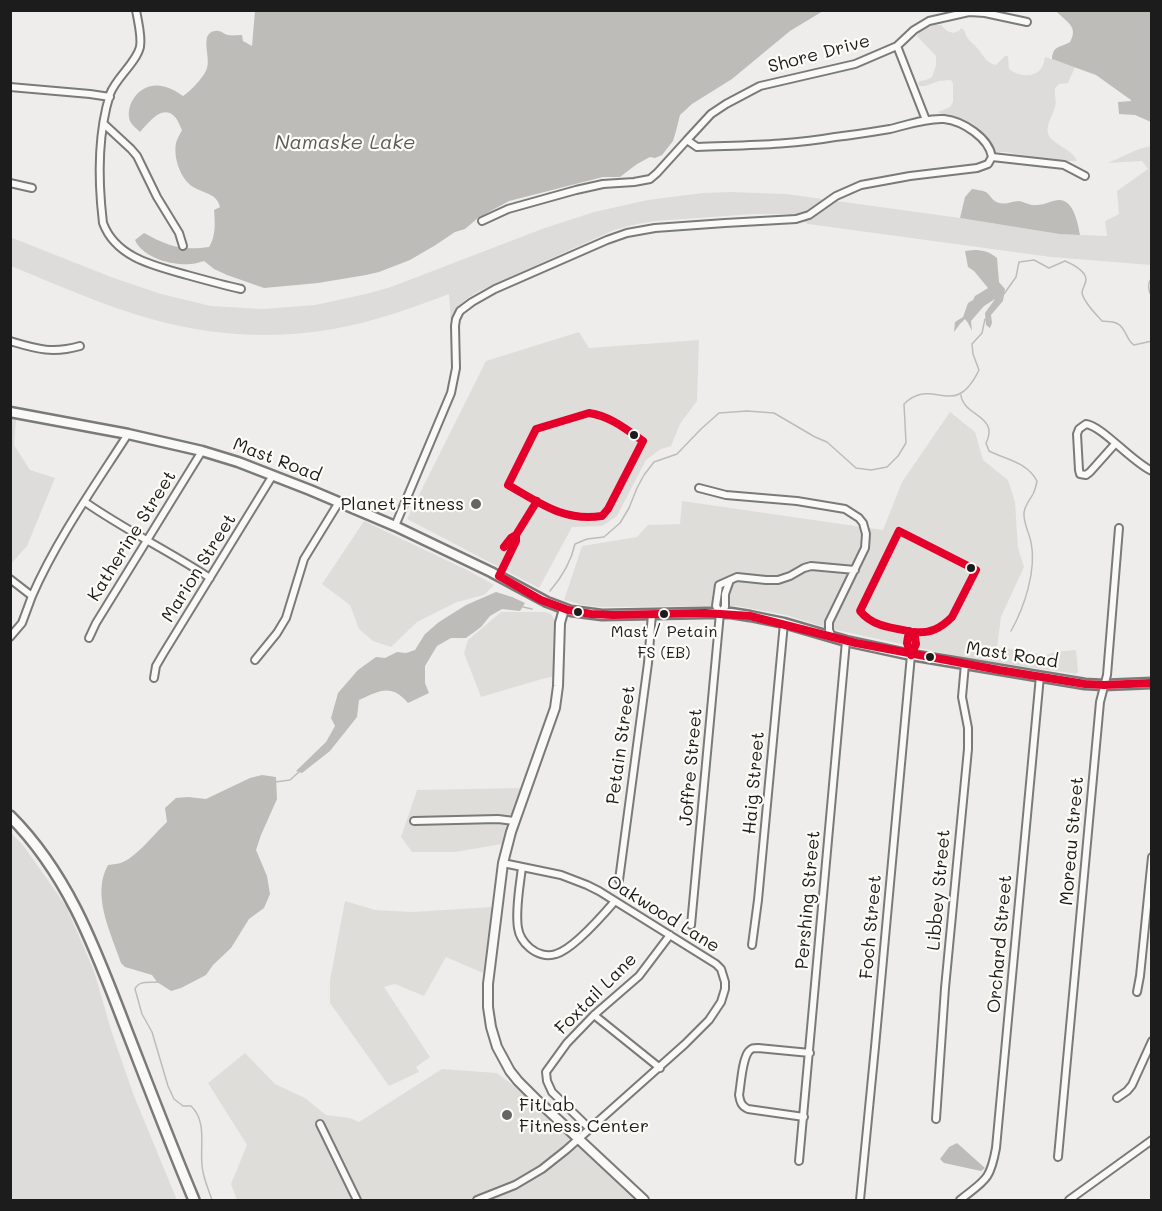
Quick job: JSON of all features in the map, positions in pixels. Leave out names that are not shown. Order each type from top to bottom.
[{"type":"main road","name":"Mast Road","points":[[10,412],[128,434],[202,451],[273,475],[395,526],[564,609],[603,615],[720,613],[750,616],[911,655],[1104,685],[1152,683]]},
{"type":"main road","points":[[10,816],[49,862],[82,919],[194,1200]]},
{"type":"street","points":[[136,10],[140,46],[113,88],[104,124],[100,151],[103,223],[110,237],[126,252],[150,264],[241,290]]},
{"type":"street","points":[[897,46],[923,24],[938,18],[963,13],[976,12],[1027,22]]},
{"type":"street","name":"Shore Drive","points":[[482,221],[508,209],[592,186],[650,179],[711,114],[726,104],[760,86],[843,67],[897,46],[926,120]]},
{"type":"street","points":[[10,87],[110,97]]},
{"type":"street","points":[[687,140],[697,147],[804,142],[887,129],[926,120],[948,120],[966,127],[984,141],[992,157]]},
{"type":"street","points":[[104,124],[134,153],[179,233],[183,246]]},
{"type":"street","points":[[992,157],[1064,165],[1085,176]]},
{"type":"street","points":[[395,526],[451,393],[456,368],[454,326],[460,311],[472,302],[495,289],[627,233],[655,228],[796,219],[809,215],[836,196],[861,185],[977,168],[988,164],[992,157]]},
{"type":"street","points":[[10,183],[32,188]]},
{"type":"street","points":[[10,341],[50,351],[80,346]]},
{"type":"street","points":[[1115,444],[1090,472],[1086,475],[1080,474],[1077,434],[1086,424],[1091,425],[1115,444],[1141,465],[1152,471]]},
{"type":"street","points":[[10,638],[22,623],[51,557],[128,434]]},
{"type":"street","name":"Katherine Street","points":[[89,638],[202,451]]},
{"type":"street","name":"Marion Street","points":[[154,678],[156,666],[273,475]]},
{"type":"street","points":[[699,488],[726,495],[797,501],[850,511],[860,518],[866,534],[865,548],[829,622],[832,637]]},
{"type":"street","points":[[85,501],[105,516],[210,578]]},
{"type":"street","points":[[255,660],[286,618],[304,559],[339,502]]},
{"type":"street","name":"Moreau Street","points":[[1058,1157],[1100,702],[1107,675],[1119,528]]},
{"type":"street","points":[[730,580],[725,594],[725,608],[720,613],[716,606],[719,585],[730,580],[737,577],[778,580],[811,566],[855,570]]},
{"type":"street","points":[[10,579],[32,596]]},
{"type":"street","points":[[564,609],[560,623],[555,708],[514,821],[503,863],[488,984],[489,1014],[494,1041],[518,1081],[644,1200]]},
{"type":"street","name":"Joffre Street","points":[[691,925],[720,613]]},
{"type":"street","name":"Petain Street","points":[[619,880],[648,663],[652,614]]},
{"type":"street","name":"Haig Street","points":[[752,945],[784,623]]},
{"type":"street","name":"Pershing Street","points":[[799,1161],[846,641]]},
{"type":"street","name":"Foch Street","points":[[860,1200],[911,655]]},
{"type":"street","name":"Libbey Street","points":[[936,1119],[945,988],[968,749],[968,728],[962,697],[965,664]]},
{"type":"street","name":"Orchard Street","points":[[960,1200],[987,1179],[991,1172],[996,1148],[1040,676]]},
{"type":"street","points":[[414,821],[498,819],[514,821]]},
{"type":"street","points":[[1137,992],[1152,857]]},
{"type":"street","name":"Oakwood Lane","points":[[477,1200],[530,1177],[553,1161],[685,1044],[714,1014],[725,989],[723,975],[716,964],[599,891],[574,879],[503,863]]},
{"type":"street","points":[[522,867],[518,928],[527,945],[537,953],[551,955],[564,951],[615,901]]},
{"type":"street","name":"Foxtail Lane","points":[[590,1129],[552,1092],[546,1076],[549,1066],[594,1015],[639,976],[670,935]]},
{"type":"street","points":[[594,1015],[660,1068]]},
{"type":"street","points":[[1118,1098],[1132,1086],[1152,1041]]},
{"type":"street","points":[[804,1118],[748,1109],[742,1105],[740,1100],[741,1086],[745,1059],[749,1051],[758,1047],[810,1053]]},
{"type":"street","points":[[320,1124],[357,1200]]},
{"type":"street","points":[[1069,1200],[1152,1140]]},
{"type":"shaded area","points":[[941,25],[953,33],[961,28],[987,61],[996,65],[1008,56],[1009,69],[1017,73],[1031,75],[1039,71],[1044,64],[1045,57],[1075,67],[1068,83],[1059,84],[1055,88],[1056,105],[1048,125],[1048,134],[1077,161],[997,152],[974,127],[938,112],[950,107],[953,102],[951,80],[925,86],[919,86],[918,83],[932,77],[936,56],[917,36],[920,30]]},
{"type":"shaded area","points":[[1151,146],[1151,265],[1051,257],[808,224],[793,214],[754,214],[655,221],[614,230],[479,291],[461,304],[451,322],[449,294],[349,326],[293,334],[265,335],[210,331],[155,320],[100,302],[11,266],[10,237],[111,277],[161,294],[211,306],[263,309],[315,305],[391,287],[542,229],[594,212],[648,200],[731,192],[786,194],[1059,234],[1107,236],[1105,221],[1119,214],[1117,191],[1148,169],[1142,161],[1108,163]]},
{"type":"shaded area","points":[[579,332],[589,348],[699,340],[697,401],[680,424],[671,446],[661,449],[646,460],[617,516],[602,526],[572,527],[539,588],[407,519],[486,361]]},
{"type":"shaded area","points":[[950,412],[975,432],[983,460],[1008,480],[1015,502],[1018,548],[1024,567],[1001,617],[997,647],[1046,655],[1076,650],[1078,672],[1076,674],[965,658],[827,628],[786,615],[737,606],[599,607],[564,600],[582,546],[637,537],[648,525],[680,524],[682,501],[883,530],[902,482]]},
{"type":"shaded area","points":[[10,419],[16,419],[14,445],[30,470],[55,478],[27,546],[11,564]]},
{"type":"shaded area","points":[[364,521],[494,585],[484,595],[457,602],[417,622],[391,647],[373,641],[359,629],[350,605],[322,584]]},
{"type":"shaded area","points":[[501,612],[551,614],[555,620],[553,666],[555,676],[481,697],[464,653],[468,640]]},
{"type":"shaded area","points":[[522,788],[502,844],[455,852],[412,852],[401,837],[417,790]]},
{"type":"shaded area","points":[[10,832],[23,845],[66,906],[94,971],[134,1096],[177,1200],[11,1200]]},
{"type":"shaded area","points":[[345,901],[375,910],[412,912],[492,907],[483,973],[446,957],[424,996],[395,984],[384,987],[430,1057],[416,1067],[419,1072],[389,1086],[330,1003],[330,980]]},
{"type":"shaded area","points":[[245,1053],[275,1084],[305,1098],[326,1115],[350,1118],[359,1122],[442,1069],[497,1073],[527,1096],[637,1200],[237,1200],[231,1184],[247,1145],[208,1083]]},
{"type":"water","name":"Namaske Lake","points":[[255,11],[823,11],[790,31],[732,79],[692,104],[680,115],[673,141],[662,155],[655,158],[650,157],[620,177],[603,177],[509,201],[410,260],[379,272],[318,283],[264,288],[227,275],[204,261],[194,264],[167,262],[151,256],[139,246],[135,240],[144,233],[175,246],[209,247],[214,234],[214,210],[220,207],[214,197],[190,185],[182,175],[175,149],[176,141],[182,130],[175,117],[170,113],[160,113],[140,132],[130,121],[129,115],[129,109],[137,94],[147,87],[165,87],[183,96],[193,87],[207,68],[206,41],[210,33],[217,31],[230,35],[242,35],[243,41],[252,46]]},
{"type":"water","points":[[1056,11],[1151,11],[1151,122],[1135,115],[1119,114],[1118,102],[1131,100],[1096,75],[1052,59],[1055,49],[1070,42],[1073,32],[1070,25]]},
{"type":"water","points":[[972,189],[986,192],[1002,203],[1019,201],[1034,205],[1057,200],[1065,201],[1072,209],[1080,235],[1059,234],[960,218],[965,197]]},
{"type":"water","points":[[974,250],[992,254],[997,258],[999,282],[1005,289],[1003,301],[991,315],[990,328],[986,325],[985,313],[995,299],[984,306],[971,321],[972,331],[965,319],[954,332],[955,322],[963,317],[968,303],[988,288],[968,267],[965,251]]},
{"type":"water","points":[[496,592],[525,603],[520,611],[502,609],[490,616],[481,627],[466,638],[451,638],[437,646],[425,666],[425,683],[429,693],[408,703],[390,691],[379,692],[359,700],[357,717],[330,751],[302,773],[296,771],[326,742],[335,726],[331,718],[338,693],[358,670],[376,657],[385,658],[397,652],[406,653],[415,650],[425,634],[439,622],[466,605]]},
{"type":"water","points":[[262,775],[276,777],[277,799],[256,850],[267,876],[270,894],[264,908],[249,919],[231,948],[206,975],[181,988],[171,991],[157,982],[152,975],[125,967],[121,963],[104,914],[101,889],[108,865],[128,859],[146,844],[167,822],[165,808],[176,798],[206,799],[250,778]]},
{"type":"water","points":[[957,1143],[985,1168],[981,1171],[944,1163],[940,1159],[949,1147]]},
{"type":"waterway","points":[[1004,294],[1016,277],[1019,262],[1034,260],[1049,268],[1065,261],[1078,268],[1085,276],[1083,297],[1102,321],[1114,322],[1121,326],[1134,345],[1152,341]]},
{"type":"waterway","points":[[1152,278],[1149,282],[1152,297]]},
{"type":"waterway","points":[[550,591],[566,569],[575,544],[587,539],[604,537],[620,523],[644,475],[654,462],[677,454],[719,413],[747,411],[774,413],[827,442],[856,468],[871,470],[887,467],[906,443],[904,404],[915,396],[925,394],[952,396],[961,393],[970,385],[979,370],[972,344],[982,333],[985,319]]},
{"type":"waterway","points":[[961,395],[968,408],[985,421],[989,434],[986,443],[989,451],[1016,462],[1028,470],[1037,481],[1024,512],[1031,542],[1031,576],[1025,600],[1011,631]]},
{"type":"waterway","points":[[523,607],[532,609]]},
{"type":"waterway","points":[[275,782],[290,780],[300,771]]},
{"type":"waterway","points":[[158,982],[142,983],[135,989],[174,1099],[183,1106],[191,1106],[200,1121],[203,1172],[212,1200]]},
{"type":"transit line","points":[[589,413],[611,420],[643,441],[608,509],[602,516],[564,514],[508,485],[536,429],[589,413]]},
{"type":"transit line","points":[[504,547],[516,535],[537,501]]},
{"type":"transit line","points":[[899,531],[976,570],[952,617],[935,629],[914,632],[916,644],[911,655],[907,643],[909,631],[876,623],[860,611],[899,531]]},
{"type":"transit line","points":[[516,535],[516,541],[499,576],[541,600],[568,610],[613,615],[705,613],[750,616],[856,643],[999,670],[1085,684],[1152,683]]},
{"type":"place","name":"Planet Fitness","points":[[476,504]]},
{"type":"place","name":"Mast / Petain FS (EB)","points":[[664,614]]},
{"type":"place","name":"FitLab Fitness Center","points":[[507,1115]]}]
